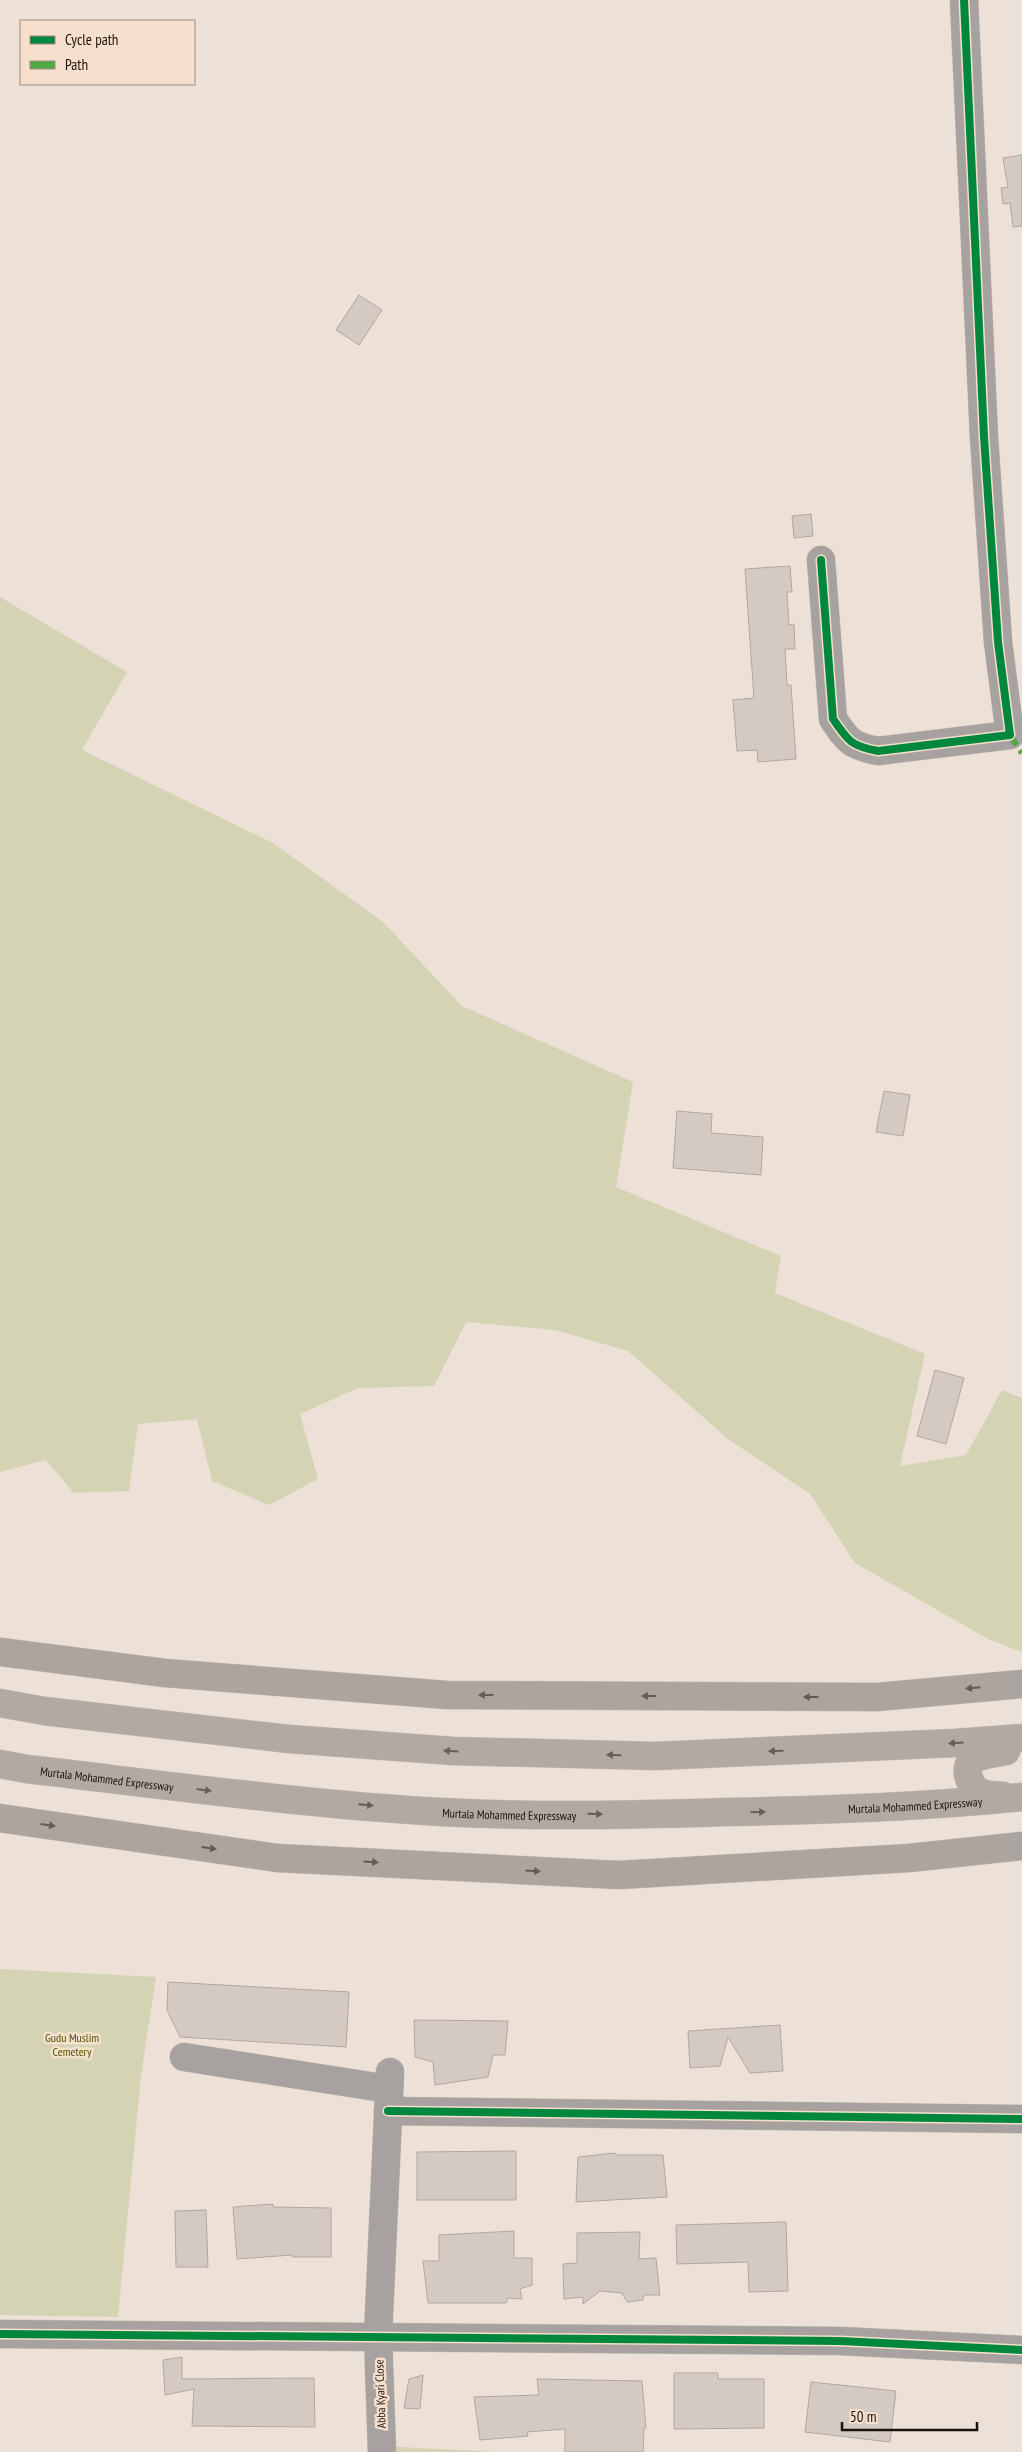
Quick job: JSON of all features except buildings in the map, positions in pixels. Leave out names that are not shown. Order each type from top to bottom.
[{"type":"highway","points":[[0,1692],[44,1711]]},
{"type":"highway","points":[[0,1704],[44,1711],[289,1739],[453,1751],[655,1756],[955,1744],[1022,1738]]},
{"type":"highway","points":[[1022,1749],[990,1754],[974,1759],[970,1763],[968,1772],[972,1787],[978,1792],[987,1795],[1022,1797]]},
{"type":"highway","name":"Murtala Mohammed Expressway","points":[[0,1764],[28,1769],[226,1792],[442,1812],[633,1815],[792,1811],[962,1803],[1022,1797]]},
{"type":"highway","points":[[0,1774],[28,1769]]},
{"type":"main road","points":[[0,1652],[165,1672],[447,1694],[877,1697],[1022,1684]]},
{"type":"main road","points":[[0,1818],[277,1858],[619,1875],[909,1858],[1022,1846]]},
{"type":"street","points":[[821,560],[833,719],[844,736],[858,747],[878,751],[1010,735],[998,642],[984,437],[964,0]]},
{"type":"street","points":[[184,2057],[389,2091],[1022,2118]]},
{"type":"street","name":"Abba Kyari Close","points":[[382,2452],[378,2336],[389,2091]]},
{"type":"street","points":[[0,2334],[840,2341],[1022,2350]]},
{"type":"green space","points":[[0,597],[127,672],[82,750],[273,843],[383,922],[462,1006],[633,1082],[616,1187],[781,1256],[775,1293],[925,1354],[900,1466],[966,1455],[1002,1390],[1022,1398],[1022,1652],[988,1639],[855,1563],[810,1494],[728,1439],[628,1351],[555,1330],[466,1322],[434,1386],[358,1388],[300,1414],[318,1479],[269,1505],[212,1481],[197,1419],[138,1424],[129,1491],[74,1493],[46,1460],[0,1472]]},
{"type":"green space","name":"Gudu Muslim Cemetery","points":[[0,1969],[156,1977],[141,2076],[118,2317],[0,2315]]},
{"type":"green space","points":[[381,2446],[497,2452],[382,2452]]},
{"type":"marked path","points":[[1010,735],[1022,753]]},
{"type":"cycle path","points":[[821,560],[833,719],[851,741],[862,747],[878,751],[1010,735],[998,642],[984,437],[964,0]]},
{"type":"cycle path","points":[[388,2111],[1022,2119]]},
{"type":"cycle path","points":[[0,2334],[840,2341],[1022,2350]]}]
